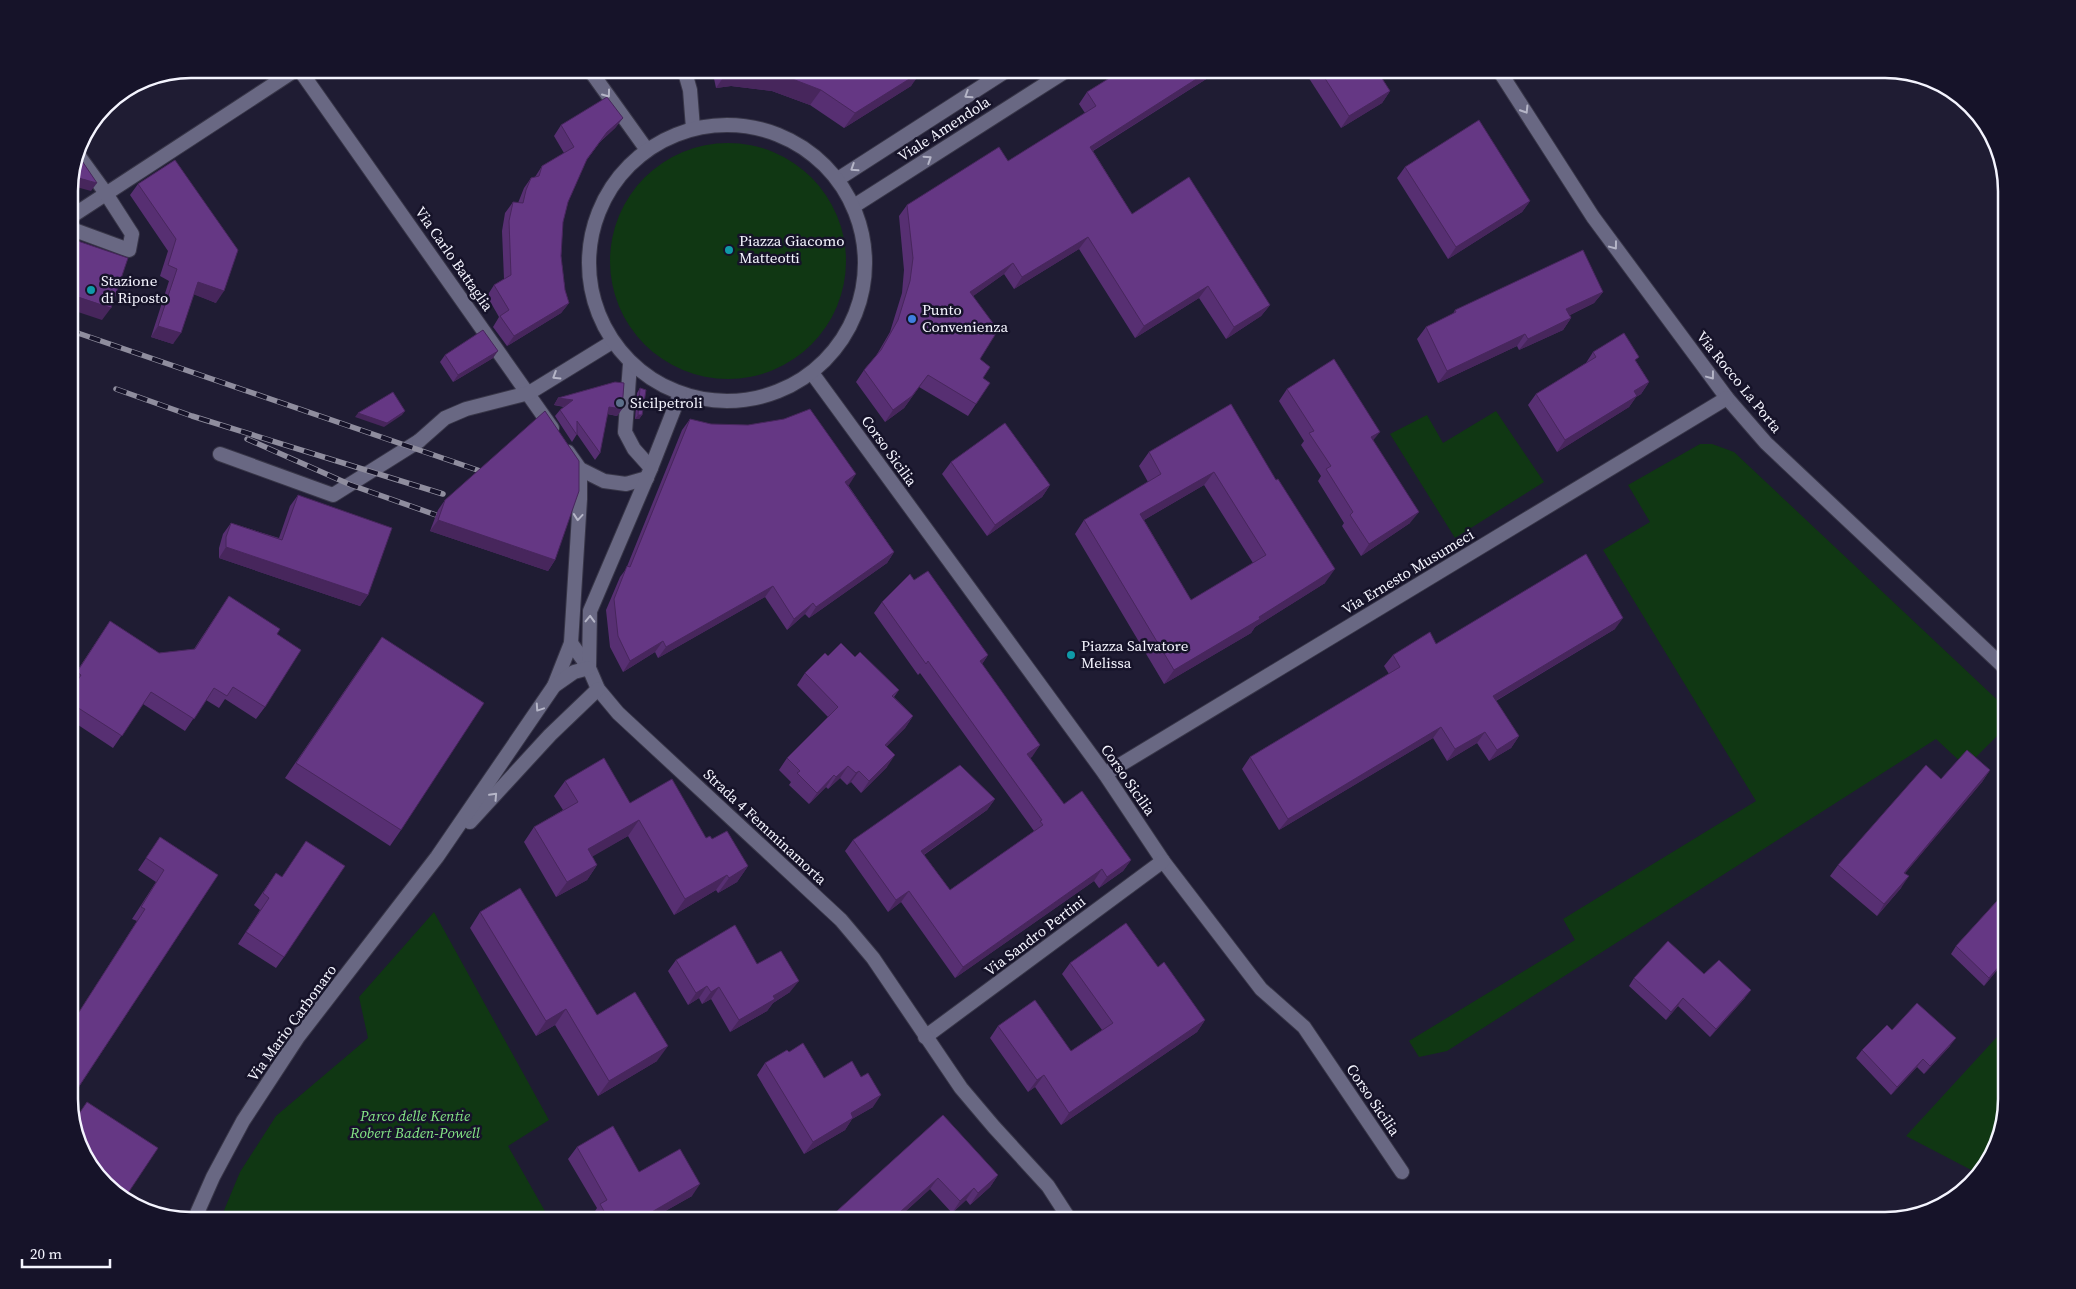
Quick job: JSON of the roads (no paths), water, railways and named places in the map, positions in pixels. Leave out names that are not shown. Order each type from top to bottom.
[{"type":"street","points":[[78,212],[105,192],[284,78]]},
{"type":"street","name":"Via Carlo Battaglia","points":[[304,78],[529,393],[580,469]]},
{"type":"street","points":[[595,78],[647,150]]},
{"type":"street","points":[[687,78],[690,90],[694,128]]},
{"type":"street","name":"Viale Amendola","points":[[838,178],[995,78]]},
{"type":"street","name":"Viale Amendola","points":[[854,206],[1055,78]]},
{"type":"street","name":"Via Rocco La Porta","points":[[1504,78],[1593,217],[1727,398],[1766,443],[1998,662]]},
{"type":"street","points":[[734,124],[773,132],[809,150],[838,178],[854,206],[866,251],[862,297],[843,339],[812,373],[771,394],[725,402],[680,394],[654,382],[630,364],[612,342],[596,310],[588,275],[590,239],[601,204],[620,174],[647,150],[694,128],[734,124]]},
{"type":"street","points":[[78,231],[129,250],[132,234],[82,160]]},
{"type":"street","points":[[220,454],[333,494],[419,441],[445,418],[466,409],[529,393],[612,342]]},
{"type":"street","points":[[437,857],[554,686],[571,642],[580,498],[580,469],[604,481],[626,484],[649,473],[625,432],[630,364]]},
{"type":"street","name":"Corso Sicilia","points":[[812,373],[1105,774],[1163,861],[1261,989],[1304,1027],[1402,1172]]},
{"type":"street","name":"Strada 4 Femminamorta","points":[[680,394],[649,473],[590,611],[589,668],[598,689],[618,713],[841,920],[873,958],[925,1037],[966,1094],[1048,1186],[1065,1212]]},
{"type":"street","name":"Via Ernesto Musumeci","points":[[1105,774],[1727,398]]},
{"type":"street","points":[[554,686],[574,672],[589,668],[571,642]]},
{"type":"street","points":[[437,857],[550,735],[598,689]]},
{"type":"street","name":"Via Mario Carbonaro","points":[[198,1212],[243,1120],[298,1037],[437,857]]},
{"type":"street","name":"Via Sandro Pertini","points":[[925,1037],[1163,861]]},
{"type":"railway","points":[[78,333],[492,475]]},
{"type":"railway","points":[[116,389],[192,416],[443,494]]},
{"type":"railway","points":[[247,439],[351,485],[436,515]]},
{"type":"place","name":"Piazza Giacomo Matteotti","points":[[729,250]]},
{"type":"place","name":"Stazione di Riposto","points":[[91,290]]},
{"type":"place","name":"Punto Convenienza","points":[[912,319]]},
{"type":"place","name":"Sicilpetroli","points":[[620,403]]},
{"type":"place","name":"Piazza Salvatore Melissa","points":[[1071,655]]},
{"type":"park label","name":"Parco delle Kentie Robert Baden-Powell","points":[[415,1124]]}]
